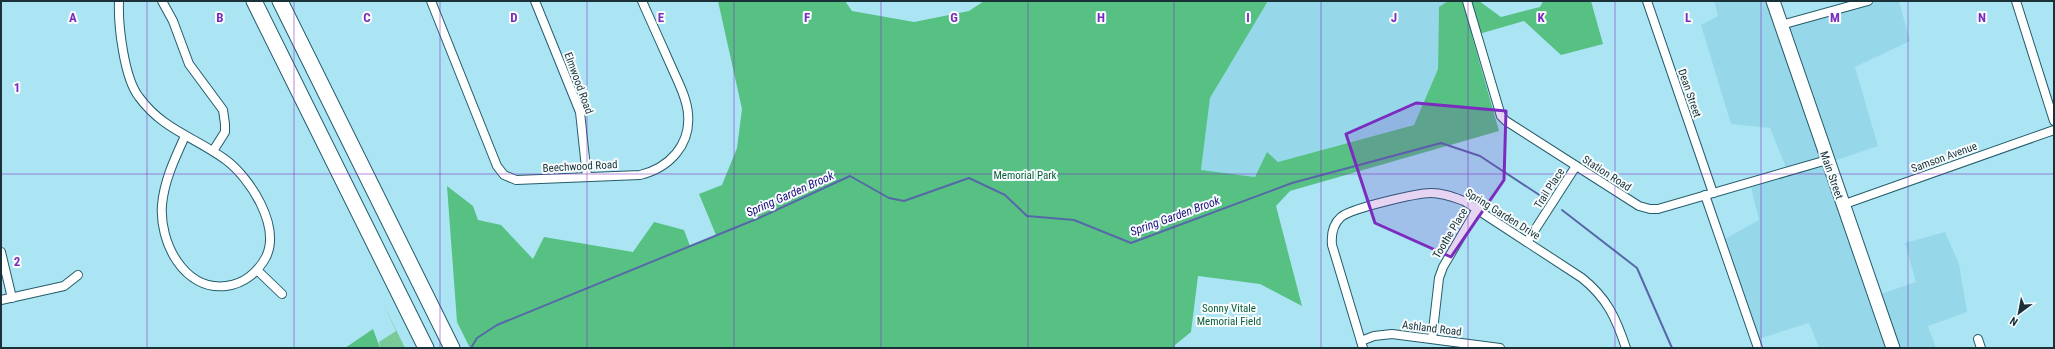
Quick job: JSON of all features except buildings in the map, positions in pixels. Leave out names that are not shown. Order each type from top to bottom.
[{"type":"highway","points":[[254,1],[426,348]]},
{"type":"highway","points":[[280,1],[452,348]]},
{"type":"main road","name":"Main Street","points":[[1773,1],[1842,205],[1893,348]]},
{"type":"street","points":[[119,1],[119,33],[137,96],[155,117],[226,160],[245,180],[260,204],[269,223],[271,235],[270,247],[266,256],[257,270],[238,283],[219,286],[209,285],[192,278],[178,263],[166,234],[162,206],[170,172],[185,136]]},
{"type":"street","points":[[162,1],[174,22],[189,64],[222,110],[225,132],[213,152]]},
{"type":"street","name":"Beechwood Road","points":[[431,1],[500,172],[516,180],[640,175],[659,168],[677,153],[687,133],[688,114],[686,104],[642,1]]},
{"type":"street","name":"Elmwood Road","points":[[535,1],[580,112],[587,177]]},
{"type":"street","name":"Station Road","points":[[1467,1],[1501,116],[1506,121],[1642,208],[1658,209],[1827,160]]},
{"type":"street","name":"Dean Street","points":[[1647,1],[1713,193]]},
{"type":"street","points":[[1781,25],[1868,1]]},
{"type":"street","points":[[2016,1],[2054,121]]},
{"type":"street","name":"Samson Avenue","points":[[1842,205],[2054,130]]},
{"type":"street","name":"Trail Place","points":[[1527,242],[1576,166]]},
{"type":"street","name":"Spring Garden Drive","points":[[1362,344],[1332,245],[1332,232],[1337,221],[1348,213],[1419,194],[1436,194],[1453,197],[1477,209],[1592,286],[1602,297],[1616,318],[1626,348]]},
{"type":"street","points":[[1704,195],[1758,348]]},
{"type":"street","name":"Toothe Place","points":[[1432,339],[1440,278],[1443,267],[1477,209]]},
{"type":"street","points":[[1,252],[12,298]]},
{"type":"street","points":[[257,270],[282,294]]},
{"type":"street","points":[[1,300],[64,286],[78,275]]},
{"type":"street","name":"Ashland Road","points":[[1362,344],[1374,336],[1392,334],[1500,348]]},
{"type":"street","points":[[1978,339],[1981,348]]},
{"type":"highlighted area","points":[[1416,103],[1506,111],[1504,180],[1451,257],[1375,223],[1346,134]]},
{"type":"shaded area","points":[[1268,1],[1448,1],[1439,7],[1438,69],[1414,125],[1278,162],[1255,177],[1201,171],[1210,98]]},
{"type":"shaded area","points":[[1714,1],[1775,1],[1783,23],[1868,1],[1899,1],[1910,41],[1855,67],[1878,146],[1828,163],[1875,296],[1916,282],[1905,243],[1945,232],[1959,264],[1967,312],[1928,326],[1936,348],[1819,348],[1809,323],[1755,340],[1721,241],[1759,220],[1750,183],[1788,172],[1770,128],[1731,124],[1701,25],[1718,16]]},
{"type":"green space","name":"Memorial Park","points":[[718,1],[845,1],[852,11],[914,22],[969,11],[984,1],[1268,1],[1210,98],[1201,170],[1255,177],[1267,152],[1278,162],[1414,125],[1438,69],[1439,7],[1448,1],[1479,1],[1501,17],[1540,7],[1543,1],[1591,1],[1603,44],[1561,55],[1524,21],[1472,36],[1499,131],[1290,191],[1276,206],[1302,306],[1260,284],[1198,276],[1191,332],[1175,345],[1175,348],[470,348],[457,322],[447,186],[473,206],[478,220],[501,225],[533,259],[544,237],[633,252],[654,222],[684,230],[690,246],[716,235],[699,194],[722,185],[737,148],[742,109]]},
{"type":"green space","points":[[383,303],[405,348],[380,348],[379,342],[396,331]]},
{"type":"green space","points":[[373,329],[380,348],[345,348]]},
{"type":"waterway","name":"Spring Garden Brook","points":[[471,348],[477,338],[497,325],[759,218],[850,176],[889,198],[904,201],[969,178],[1005,195],[1027,216],[1074,220],[1131,243],[1292,183],[1441,143],[1480,156],[1544,198]]},
{"type":"waterway","name":"Spring Garden Brook","points":[[1562,210],[1637,268],[1672,348]]},
{"type":"park label","name":"Sonny Vitale Memorial Field","points":[[1229,314]]}]
